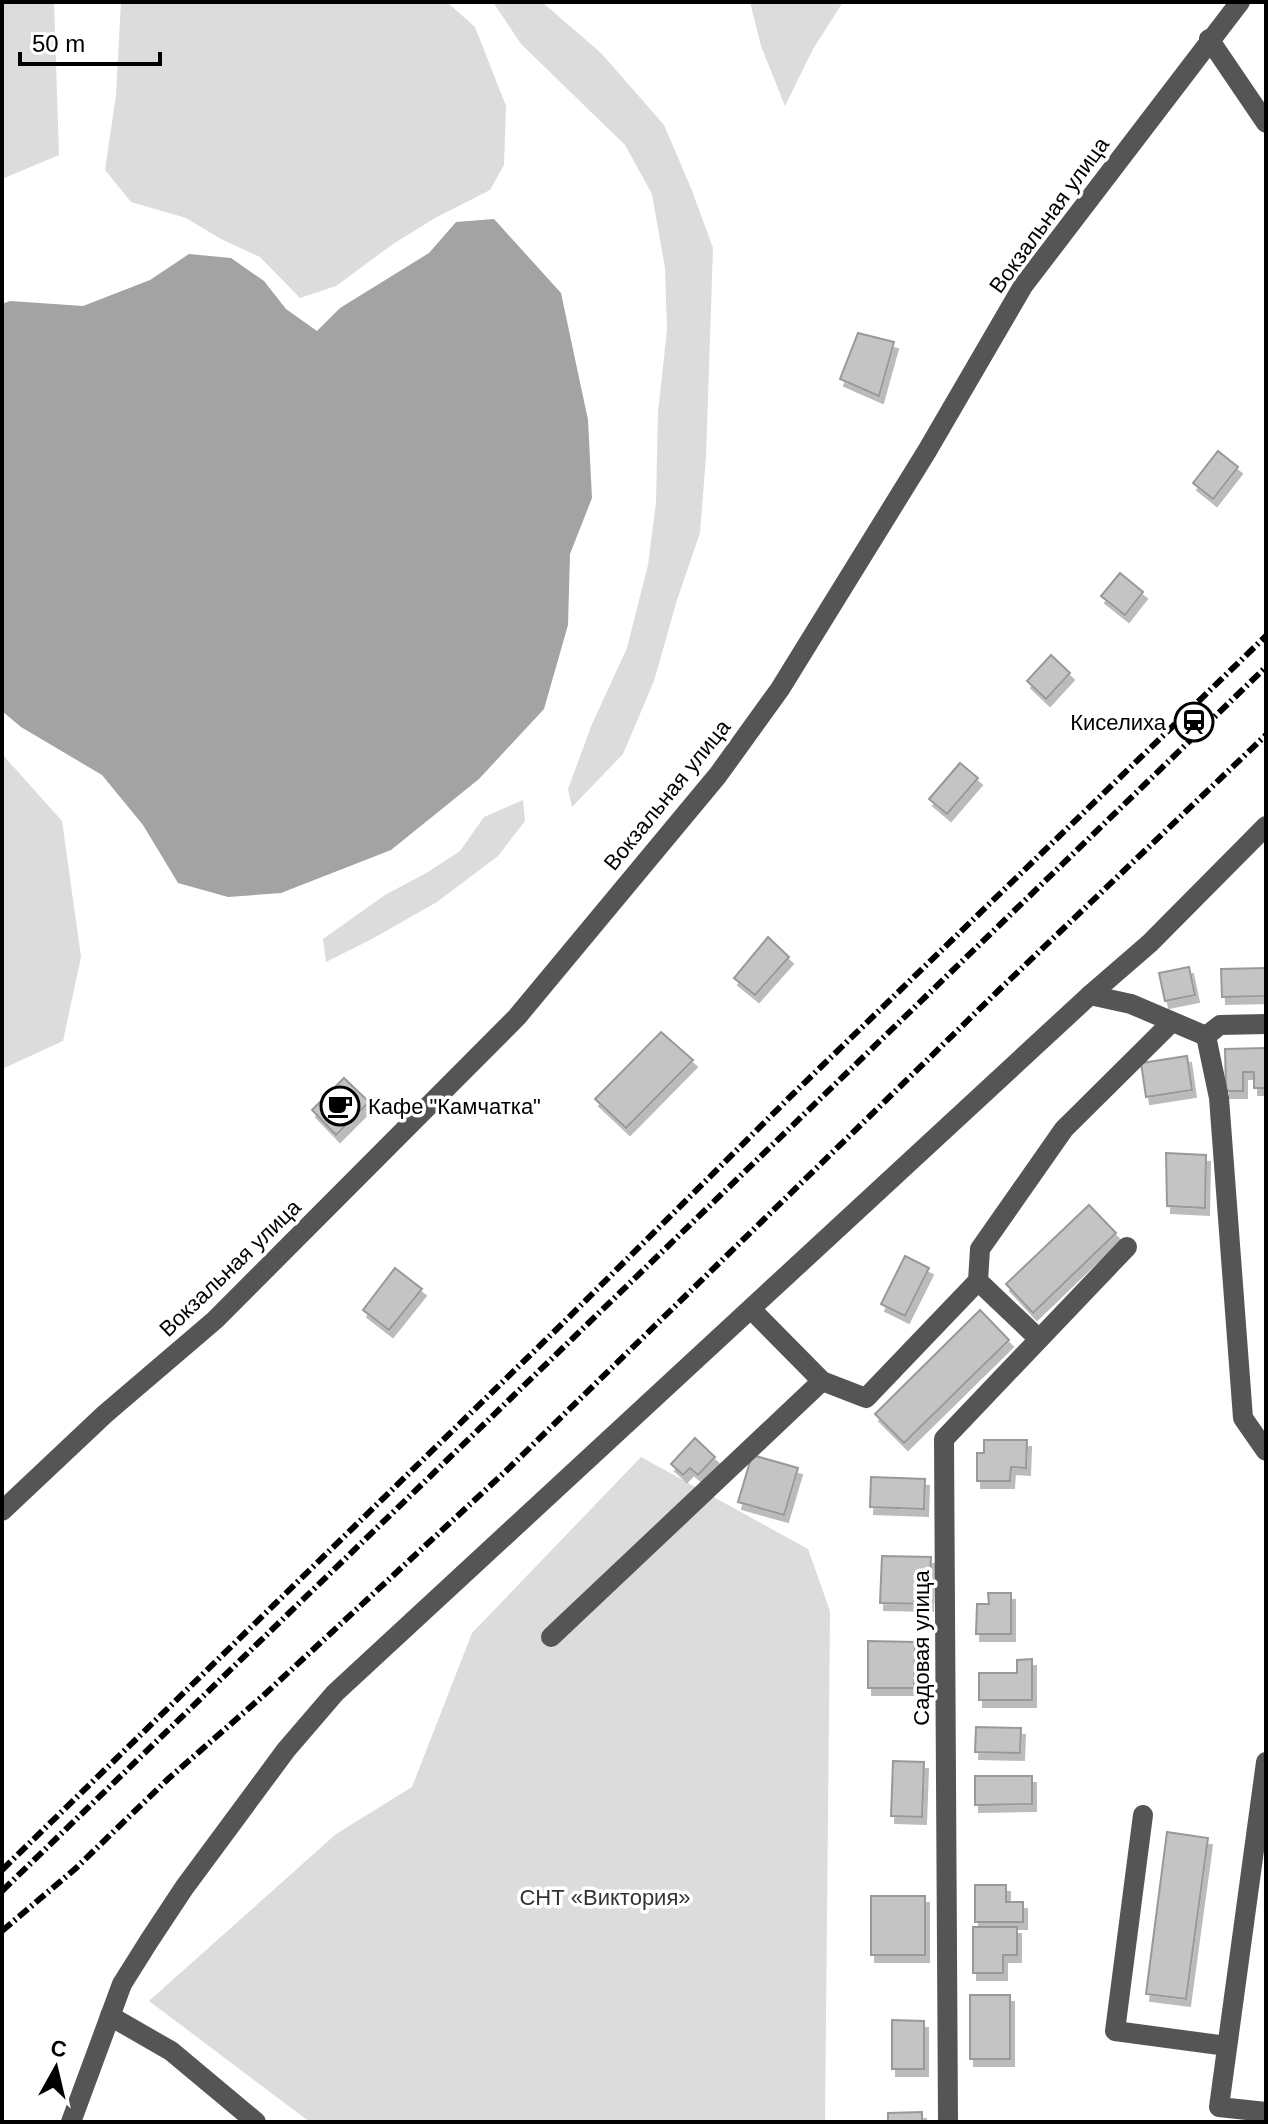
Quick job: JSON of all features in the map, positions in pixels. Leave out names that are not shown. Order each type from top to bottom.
[{"type":"street","name":"Вокзальная улица","points":[[2,1511],[105,1414],[215,1320],[517,1017],[718,775],[780,689],[927,451],[1023,286],[1240,2]]},
{"type":"street","points":[[1209,39],[1266,123]]},
{"type":"street","points":[[71,2122],[122,1984],[184,1888],[286,1750],[335,1693],[1150,943],[1266,826]]},
{"type":"street","points":[[1090,995],[1131,1004],[1206,1036]]},
{"type":"street","points":[[751,1309],[822,1381],[866,1398],[978,1281],[980,1249],[1064,1129],[1172,1022]]},
{"type":"street","points":[[1206,1036],[1220,1025],[1266,1024]]},
{"type":"street","points":[[1206,1036],[1219,1098],[1243,1418],[1266,1451]]},
{"type":"street","name":"Садовая улица","points":[[948,2122],[944,1439],[1127,1247]]},
{"type":"street","points":[[978,1281],[1039,1339]]},
{"type":"street","points":[[551,1637],[822,1381]]},
{"type":"street","points":[[1266,1762],[1219,2107],[1266,2112]]},
{"type":"street","points":[[1143,1815],[1115,2031],[1227,2046]]},
{"type":"street","points":[[110,2016],[171,2051],[256,2122]]},
{"type":"green space","points":[[2,2],[54,2],[59,155],[2,179]]},
{"type":"green space","points":[[121,2],[447,2],[475,27],[506,106],[504,165],[490,190],[393,244],[336,286],[300,298],[260,257],[186,218],[131,202],[105,170],[116,95]]},
{"type":"green space","points":[[493,2],[542,2],[601,53],[664,125],[713,248],[706,457],[700,533],[654,681],[623,754],[572,807],[568,789],[592,724],[627,648],[648,565],[656,502],[658,412],[667,330],[665,268],[652,194],[625,145],[521,44]]},
{"type":"green space","points":[[750,2],[843,2],[813,49],[785,106],[761,46]]},
{"type":"green space","points":[[2,754],[62,821],[81,957],[63,1041],[2,1069]]},
{"type":"green space","points":[[523,800],[525,821],[498,856],[437,902],[326,962],[323,939],[385,895],[460,851],[484,817]]},
{"type":"green space","name":"СНТ «Виктория»","points":[[641,1457],[808,1549],[830,1611],[825,2122],[310,2122],[149,2001],[336,1834],[412,1787],[472,1633]]},
{"type":"shaded area","points":[[494,219],[561,293],[588,420],[592,498],[570,554],[568,625],[544,709],[479,779],[391,850],[281,893],[228,897],[178,883],[143,825],[102,775],[21,727],[2,711],[2,304],[10,301],[83,306],[150,280],[189,254],[231,258],[264,281],[286,309],[317,331],[340,308],[429,253],[456,222]]},
{"type":"building","points":[[858,333],[894,342],[879,396],[840,379]]},
{"type":"building","points":[[1218,451],[1238,467],[1213,499],[1193,483]]},
{"type":"building","points":[[1120,573],[1143,592],[1125,615],[1101,596]]},
{"type":"building","points":[[1051,655],[1070,673],[1046,699],[1027,681]]},
{"type":"building","points":[[960,763],[978,778],[947,814],[929,799]]},
{"type":"building","points":[[768,937],[789,957],[755,995],[734,978]]},
{"type":"building","points":[[1189,967],[1195,995],[1165,1001],[1159,973]]},
{"type":"building","points":[[1266,968],[1266,996],[1222,997],[1221,969]]},
{"type":"building","points":[[661,1032],[693,1060],[626,1128],[595,1099]]},
{"type":"building","points":[[1266,1048],[1266,1088],[1254,1088],[1254,1072],[1243,1072],[1243,1091],[1226,1091],[1225,1049]]},
{"type":"building","points":[[1187,1056],[1192,1090],[1146,1097],[1141,1063]]},
{"type":"building","name":"Кафе \"Камчатка\"","points":[[344,1078],[369,1102],[336,1135],[312,1110]]},
{"type":"building","points":[[1166,1153],[1206,1155],[1205,1208],[1167,1206]]},
{"type":"building","points":[[1089,1205],[1116,1233],[1033,1313],[1006,1284]]},
{"type":"building","points":[[905,1256],[929,1268],[905,1316],[881,1304]]},
{"type":"building","points":[[395,1268],[422,1289],[389,1330],[363,1310]]},
{"type":"building","points":[[980,1310],[1009,1340],[904,1443],[875,1414]]},
{"type":"building","points":[[695,1438],[715,1457],[698,1475],[690,1468],[683,1475],[671,1464]]},
{"type":"building","points":[[984,1440],[1027,1440],[1026,1468],[1011,1467],[1010,1481],[977,1481],[977,1453],[984,1453]]},
{"type":"building","points":[[752,1455],[798,1468],[784,1515],[738,1502]]},
{"type":"building","points":[[871,1477],[925,1479],[924,1509],[870,1507]]},
{"type":"building","points":[[882,1556],[931,1557],[929,1604],[880,1603]]},
{"type":"building","points":[[988,1593],[1011,1593],[1011,1634],[976,1634],[977,1604],[989,1604]]},
{"type":"building","points":[[868,1641],[915,1642],[914,1688],[868,1688]]},
{"type":"building","points":[[1032,1659],[1032,1700],[979,1700],[979,1673],[1017,1673],[1017,1660]]},
{"type":"building","points":[[976,1727],[1021,1728],[1020,1753],[975,1752]]},
{"type":"building","points":[[893,1761],[924,1762],[922,1817],[891,1816]]},
{"type":"building","points":[[975,1776],[1032,1776],[1032,1804],[975,1805]]},
{"type":"building","points":[[1167,1832],[1208,1838],[1186,1999],[1146,1994]]},
{"type":"building","points":[[975,1885],[1006,1885],[1006,1902],[1023,1902],[1023,1922],[975,1922]]},
{"type":"building","points":[[871,1896],[925,1896],[925,1955],[871,1955]]},
{"type":"building","points":[[973,1927],[1017,1927],[1017,1955],[1003,1955],[1003,1973],[973,1973]]},
{"type":"building","points":[[970,1995],[1010,1995],[1010,2059],[970,2059]]},
{"type":"building","points":[[892,2020],[924,2021],[924,2069],[892,2069]]},
{"type":"building","points":[[922,2112],[922,2122],[888,2122],[888,2113]]},
{"type":"railway","points":[[2,1870],[560,1326],[793,1094],[1266,636]]},
{"type":"railway","points":[[2,1891],[1266,667]]},
{"type":"railway","points":[[2,1931],[75,1869],[168,1779],[264,1695],[506,1471],[999,990],[1266,735]]},
{"type":"place","name":"Киселиха","points":[[1194,722]]},
{"type":"place","name":"Кафе \"Камчатка\"","points":[[340,1106]]}]
